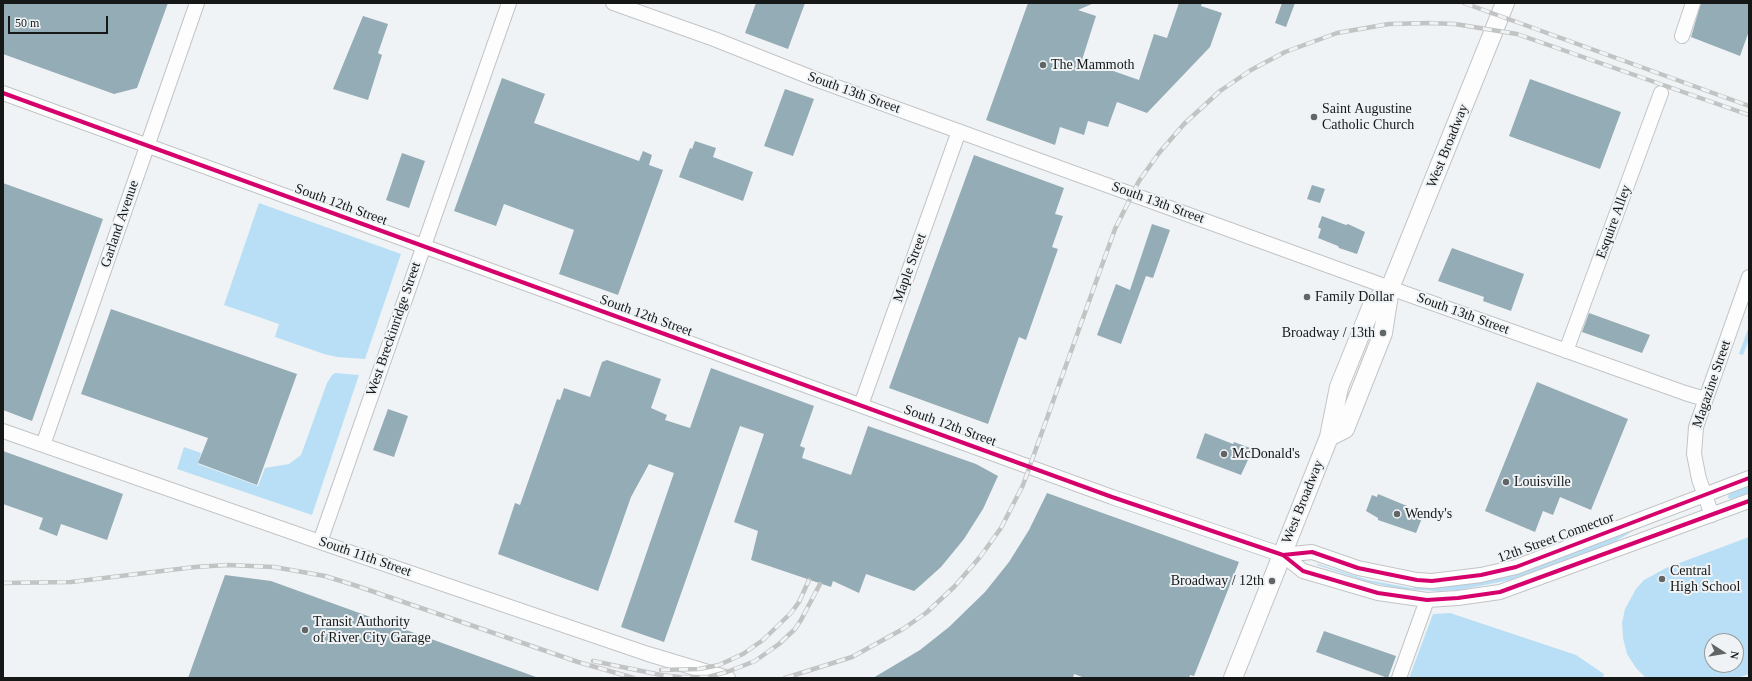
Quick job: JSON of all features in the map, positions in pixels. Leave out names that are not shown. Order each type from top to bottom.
[{"type":"main road","name":"West Broadway","points":[[1233,678],[1329,437],[1344,428],[1383,333],[1390,288],[1506,3]]},
{"type":"street","name":"Garland Avenue","points":[[43,445],[197,3]]},
{"type":"street","name":"West Breckinridge Street","points":[[320,542],[509,3]]},
{"type":"street","name":"South 13th Street","points":[[614,3],[959,132],[1566,351],[1705,399]]},
{"type":"street","points":[[1682,36],[1693,3]]},
{"type":"street","name":"South 12th Street","points":[[3,93],[1112,497],[1283,555]]},
{"type":"street","name":"Esquire Alley","points":[[1566,351],[1661,93]]},
{"type":"street","name":"Maple Street","points":[[860,405],[959,132]]},
{"type":"street","name":"Magazine Street","points":[[1712,515],[1698,480],[1694,454],[1696,427],[1749,277]]},
{"type":"street","name":"South 11th Street","points":[[3,431],[320,542],[648,654],[728,678]]},
{"type":"street","name":"12th Street Connector","points":[[1283,555],[1312,552],[1358,568],[1417,580],[1432,581],[1481,575],[1516,567],[1749,478]]},
{"type":"street","points":[[1283,555],[1303,571],[1332,581],[1378,593],[1427,600],[1458,598],[1500,592],[1749,501]]},
{"type":"street","points":[[1398,678],[1427,600]]},
{"type":"shaded area","points":[[259,203],[401,254],[365,359],[337,357],[324,354],[275,337],[279,324],[224,305]]},
{"type":"shaded area","points":[[1749,326],[1749,339],[1743,355],[1739,354]]},
{"type":"shaded area","points":[[335,373],[359,375],[312,515],[177,469],[184,447],[201,453],[198,464],[258,486],[265,468],[289,464],[301,455],[327,383]]},
{"type":"shaded area","points":[[1749,485],[1749,493],[1731,499],[1728,498],[1729,493]]},
{"type":"shaded area","points":[[1639,527],[1613,543],[1510,580],[1459,590],[1437,591],[1400,589],[1368,582],[1317,565],[1318,564],[1368,580],[1411,588],[1436,584]]},
{"type":"shaded area","points":[[1749,537],[1749,674],[1737,678],[1646,678],[1636,668],[1627,654],[1623,638],[1622,623],[1625,609],[1636,589],[1644,580],[1666,568]]},
{"type":"shaded area","points":[[1450,613],[1576,655],[1604,674],[1603,678],[1409,678],[1433,614]]},
{"type":"building","points":[[3,3],[168,3],[137,88],[114,94],[3,54]]},
{"type":"building","points":[[756,3],[805,3],[788,49],[745,33]]},
{"type":"building","points":[[1028,3],[1094,3],[1078,10],[1096,16],[1082,60],[1139,80],[1154,34],[1167,38],[1179,3],[1202,3],[1201,6],[1222,13],[1210,47],[1147,113],[1117,102],[1108,127],[1088,121],[1084,135],[1060,127],[1055,145],[986,120]]},
{"type":"building","points":[[1282,3],[1295,3],[1286,27],[1275,23]]},
{"type":"building","points":[[1701,3],[1749,3],[1749,31],[1740,56],[1691,37]]},
{"type":"building","points":[[363,16],[388,24],[378,53],[382,55],[368,100],[333,89]]},
{"type":"building","points":[[502,78],[545,94],[534,123],[639,161],[643,151],[652,155],[649,165],[663,170],[618,295],[559,274],[574,230],[504,204],[496,226],[454,211]]},
{"type":"building","points":[[1530,79],[1621,112],[1600,169],[1509,136]]},
{"type":"building","points":[[785,89],[814,99],[793,156],[764,146]]},
{"type":"building","points":[[695,141],[716,148],[713,157],[753,172],[743,201],[679,177],[690,148],[692,149]]},
{"type":"building","points":[[402,153],[425,161],[409,208],[386,200]]},
{"type":"building","points":[[974,155],[1064,188],[1055,214],[1063,216],[1052,247],[1058,249],[1026,340],[1019,337],[988,424],[889,388]]},
{"type":"building","points":[[3,183],[103,219],[32,421],[3,410]]},
{"type":"building","points":[[1312,185],[1325,189],[1320,203],[1307,199]]},
{"type":"building","points":[[1322,216],[1346,225],[1348,224],[1365,232],[1357,254],[1339,248],[1338,246],[1318,238],[1321,229],[1318,227]]},
{"type":"building","points":[[1152,224],[1170,230],[1153,278],[1146,276],[1121,344],[1097,335],[1116,284],[1130,290]]},
{"type":"building","points":[[1452,248],[1524,274],[1511,311],[1483,301],[1484,297],[1438,281]]},
{"type":"building","points":[[111,309],[297,374],[257,485],[198,463],[208,438],[81,394]]},
{"type":"building","points":[[1589,313],[1650,335],[1642,353],[1582,332]]},
{"type":"building","points":[[607,360],[661,379],[651,408],[667,415],[665,420],[690,428],[711,368],[814,406],[800,446],[805,448],[802,458],[851,475],[868,426],[976,464],[998,476],[983,509],[964,539],[941,567],[914,591],[866,574],[859,593],[833,581],[831,587],[751,560],[758,531],[734,522],[764,434],[740,426],[664,642],[621,627],[674,473],[649,464],[631,497],[598,591],[498,554],[515,503],[520,505],[557,399],[560,400],[564,388],[590,397],[602,362]]},
{"type":"building","points":[[1537,382],[1628,419],[1591,510],[1560,497],[1553,515],[1543,511],[1535,532],[1485,511]]},
{"type":"building","points":[[388,409],[408,416],[394,457],[373,450]]},
{"type":"building","name":"McDonald's","points":[[1205,433],[1233,444],[1234,442],[1253,449],[1241,475],[1196,458]]},
{"type":"building","points":[[3,451],[123,494],[107,540],[61,524],[57,536],[39,529],[43,518],[3,504]]},
{"type":"building","points":[[1047,493],[1239,562],[1194,676],[1190,675],[1189,678],[1085,678],[1074,674],[1073,678],[873,678],[920,650],[949,627],[985,592],[1009,562],[1029,530]]},
{"type":"building","name":"Wendy's","points":[[1378,494],[1424,513],[1416,533],[1378,520],[1378,518],[1366,511],[1372,495],[1377,497]]},
{"type":"building","name":"Transit Authority of River City Garage","points":[[225,575],[271,581],[536,677],[188,678]]},
{"type":"building","points":[[1324,631],[1396,656],[1388,678],[1316,652]]},
{"type":"railway","points":[[1464,3],[1749,106]]},
{"type":"railway","points":[[785,678],[852,657],[903,629],[926,613],[954,587],[980,557],[1001,528],[1023,485],[1115,229],[1139,181],[1159,153],[1184,124],[1220,91],[1251,70],[1285,52],[1337,33],[1389,24],[1455,24],[1517,34],[1749,115]]},
{"type":"railway","points":[[3,583],[71,582],[195,567],[228,565],[274,567],[325,576],[578,662],[634,678]]},
{"type":"railway","points":[[661,670],[699,669],[719,665],[743,654],[763,640],[791,613],[799,602],[809,580]]},
{"type":"railway","points":[[593,661],[661,675],[680,677],[708,677],[727,672],[755,661],[779,644],[795,629],[820,584]]},
{"type":"cycle path","points":[[3,93],[1112,497],[1283,555],[1303,571],[1378,593],[1427,600],[1458,598],[1500,592],[1749,501]]},
{"type":"cycle path","points":[[1283,555],[1312,552],[1358,568],[1417,580],[1432,581],[1481,575],[1516,567],[1749,478]]},
{"type":"place","name":"The Mammoth","points":[[1043,65]]},
{"type":"place","name":"Saint Augustine Catholic Church","points":[[1314,117]]},
{"type":"place","name":"Family Dollar","points":[[1307,297]]},
{"type":"place","name":"Broadway / 13th","points":[[1383,333]]},
{"type":"place","name":"McDonald's","points":[[1224,454]]},
{"type":"place","name":"Louisville","points":[[1506,482]]},
{"type":"place","name":"Wendy's","points":[[1397,514]]},
{"type":"place","name":"Central High School","points":[[1662,579]]},
{"type":"place","name":"Broadway / 12th","points":[[1272,581]]},
{"type":"place","name":"Transit Authority of River City Garage","points":[[305,630]]}]
